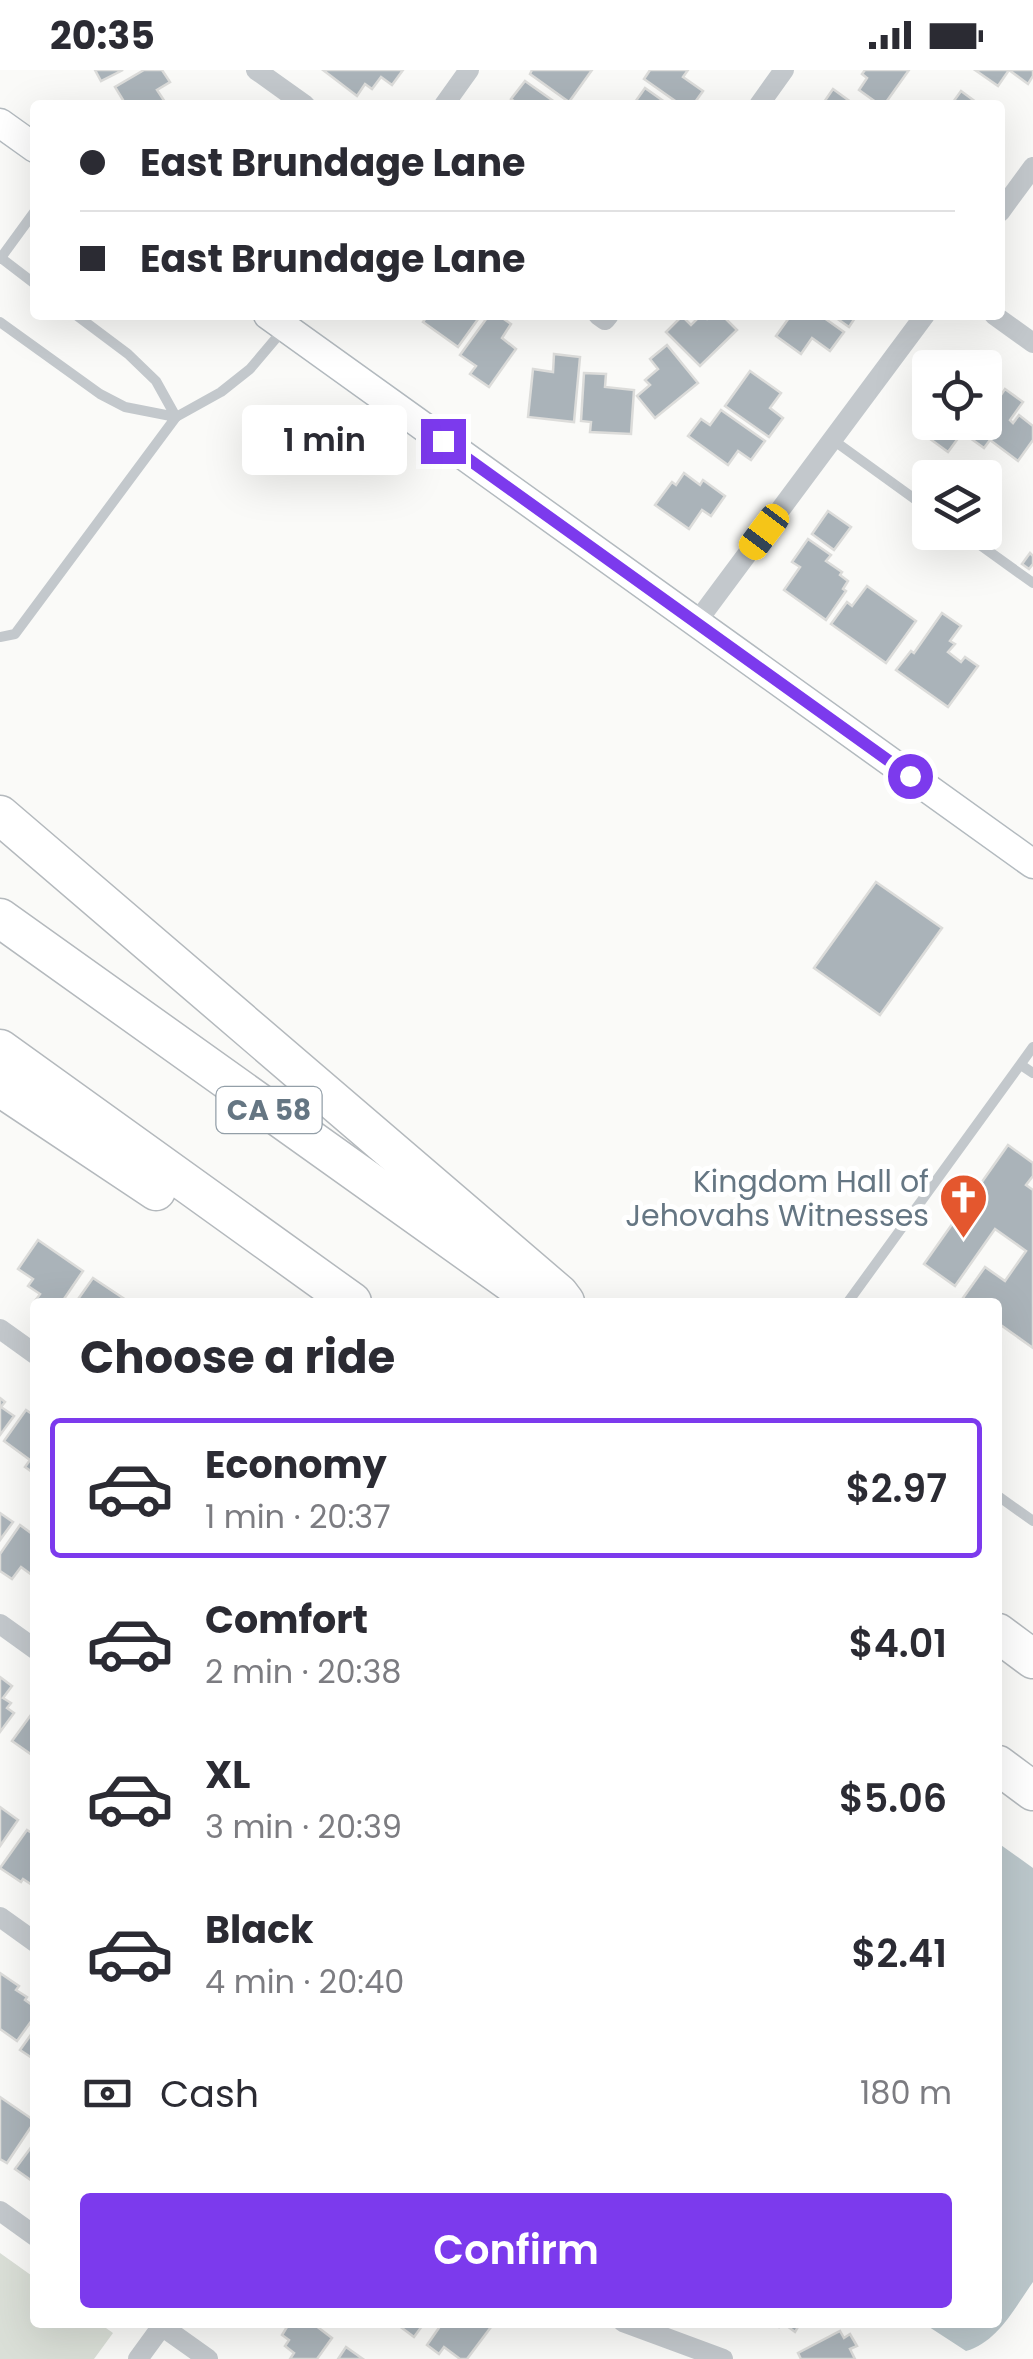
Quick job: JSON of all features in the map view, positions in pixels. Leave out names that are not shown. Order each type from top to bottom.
[{"type":"highway","points":[[0,815],[562,1298]]},
{"type":"highway","name":"CA 58","points":[[0,918],[532,1298]]},
{"type":"highway","points":[[0,1049],[346,1298]]},
{"type":"highway","points":[[0,1087],[220,1234],[317,1277]]},
{"type":"highway","points":[[1002,1636],[1033,1659]]},
{"type":"highway","points":[[1002,1768],[1033,1790]]},
{"type":"main road","points":[[0,123],[30,144]]},
{"type":"main road","points":[[283,320],[1033,864]]},
{"type":"street","points":[[256,70],[297,100]]},
{"type":"street","points":[[448,100],[469,70]]},
{"type":"street","points":[[763,100],[784,70]]},
{"type":"street","points":[[1005,205],[1033,166]]},
{"type":"street","points":[[696,623],[921,320]]},
{"type":"street","points":[[1001,320],[1033,343]]},
{"type":"street","points":[[0,1329],[30,1350]]},
{"type":"street","points":[[0,1624],[30,1645]]},
{"type":"street","points":[[0,1917],[30,1938]]},
{"type":"street","points":[[0,2210],[30,2232]]},
{"type":"street","points":[[138,2359],[157,2328]]},
{"type":"street","points":[[165,2328],[208,2359]]},
{"type":"street","points":[[639,2328],[722,2359]]},
{"type":"lane","points":[[30,218],[0,259],[30,280]]},
{"type":"lane","points":[[83,320],[156,381],[176,417]]},
{"type":"lane","points":[[0,638],[15,634],[176,417],[250,369],[281,320]]},
{"type":"lane","points":[[0,322],[100,394],[125,406],[176,417]]},
{"type":"lane","points":[[832,440],[912,497]]},
{"type":"lane","points":[[987,550],[1033,584]]},
{"type":"lane","points":[[851,1298],[1033,1048]]},
{"type":"lane","points":[[1020,1064],[1033,1074]]},
{"type":"lane","points":[[1002,1499],[1033,1522]]},
{"type":"shaded area","points":[[1002,1846],[1033,1868],[1033,2282],[1002,2325]]},
{"type":"shaded area","points":[[0,2253],[30,2274],[30,2328],[106,2328],[113,2333],[94,2359],[0,2359]]},
{"type":"shaded area","points":[[931,2328],[1000,2328],[966,2351]]},
{"type":"building","points":[[95,70],[123,70],[101,81]]},
{"type":"building","points":[[144,70],[162,70],[170,82],[157,90],[164,100],[123,100],[115,87]]},
{"type":"building","points":[[323,70],[403,70],[392,85],[381,77],[372,89],[365,84],[357,96]]},
{"type":"building","points":[[532,70],[592,70],[570,100],[530,74]]},
{"type":"building","points":[[650,70],[688,70],[683,77],[703,91],[697,100],[674,100],[644,79]]},
{"type":"building","points":[[865,70],[909,70],[888,100],[873,100],[859,90],[867,78],[862,74]]},
{"type":"building","points":[[975,70],[1009,70],[998,86]]},
{"type":"building","points":[[1009,70],[1033,70],[1033,76],[1028,84]]},
{"type":"building","points":[[525,81],[552,100],[512,100]]},
{"type":"building","points":[[645,88],[662,100],[637,100]]},
{"type":"building","points":[[833,89],[848,100],[825,100]]},
{"type":"building","points":[[961,91],[973,100],[955,100]]},
{"type":"building","points":[[424,320],[477,320],[458,347]]},
{"type":"building","points":[[485,320],[505,320],[511,324],[502,338],[516,349],[489,387],[470,374],[476,366],[460,355]]},
{"type":"building","points":[[678,320],[691,325],[696,320],[727,320],[737,330],[700,366],[666,332]]},
{"type":"building","points":[[787,320],[827,320],[844,332],[830,351],[812,338],[801,354],[776,336]]},
{"type":"building","points":[[667,345],[698,383],[655,418],[637,396],[650,385],[645,380],[658,369],[650,359]]},
{"type":"building","points":[[554,354],[580,357],[574,422],[528,417],[533,369],[553,372]]},
{"type":"building","points":[[750,371],[781,393],[770,408],[783,418],[769,437],[725,406]]},
{"type":"building","points":[[584,373],[606,374],[605,387],[634,390],[631,434],[590,432],[591,422],[581,421]]},
{"type":"building","points":[[1005,389],[1023,402],[1010,420],[1013,423],[1019,415],[1033,426],[1033,440],[1018,461],[990,440],[1002,440]]},
{"type":"building","points":[[721,410],[765,441],[751,460],[738,451],[728,465],[688,436],[701,419],[710,425]]},
{"type":"building","points":[[932,440],[957,440],[948,452]]},
{"type":"building","points":[[973,440],[990,440],[984,448]]},
{"type":"building","points":[[684,473],[700,485],[703,480],[725,496],[711,516],[702,510],[689,529],[655,505]]},
{"type":"building","points":[[828,511],[851,527],[834,550],[812,534]]},
{"type":"building","points":[[808,539],[831,555],[826,561],[848,581],[843,589],[846,591],[826,620],[784,590],[800,567],[792,562]]},
{"type":"building","points":[[1030,553],[1033,564],[1029,569],[1022,564]]},
{"type":"building","points":[[867,586],[916,621],[886,663],[831,624],[847,602],[852,606]]},
{"type":"building","points":[[942,613],[961,626],[950,641],[955,644],[948,652],[961,662],[965,657],[978,666],[948,707],[896,670],[911,651],[914,653]]},
{"type":"building","points":[[876,882],[942,928],[880,1015],[814,968]]},
{"type":"building","name":"Kingdom Hall of Jehovahs Witnesses","points":[[1008,1145],[1033,1163],[1033,1176],[1026,1185],[1033,1190],[1033,1348],[1002,1326],[1002,1298],[963,1298],[985,1267],[1005,1281],[1026,1251],[995,1229],[955,1286],[924,1264]]},
{"type":"building","points":[[38,1240],[83,1271],[65,1298],[37,1298],[40,1294],[28,1286],[33,1279],[18,1269]]},
{"type":"building","points":[[93,1278],[123,1298],[79,1298]]},
{"type":"building","points":[[0,1398],[5,1402],[1,1407],[14,1416],[0,1435]]},
{"type":"building","points":[[26,1410],[30,1413],[30,1460],[4,1441]]},
{"type":"building","points":[[0,1513],[13,1522],[0,1540]]},
{"type":"building","points":[[20,1525],[30,1532],[30,1574],[21,1567],[12,1579],[0,1571],[0,1554]]},
{"type":"building","points":[[0,1677],[12,1686],[3,1698],[11,1703],[7,1708],[14,1713],[0,1732]]},
{"type":"building","points":[[30,1716],[30,1754],[12,1741]]},
{"type":"building","points":[[0,1807],[18,1820],[0,1846]]},
{"type":"building","points":[[27,1830],[30,1832],[30,1884],[0,1868]]},
{"type":"building","points":[[0,1973],[27,1997],[30,2023],[17,2041],[0,2029]]},
{"type":"building","points":[[30,2036],[30,2057],[20,2050]]},
{"type":"building","points":[[0,2097],[30,2118],[30,2128],[7,2163],[0,2159]]},
{"type":"building","points":[[30,2149],[30,2180],[15,2169]]},
{"type":"building","points":[[286,2328],[319,2328],[332,2338],[317,2359],[290,2359],[294,2353],[285,2346],[289,2340],[282,2335]]},
{"type":"building","points":[[402,2328],[421,2328],[414,2337]]},
{"type":"building","points":[[439,2328],[490,2328],[467,2359],[460,2359],[444,2347],[439,2354],[427,2345]]},
{"type":"building","points":[[840,2331],[844,2338],[850,2334],[857,2346],[850,2349],[855,2359],[801,2359],[798,2353]]},
{"type":"building","points":[[346,2347],[363,2359],[338,2359]]},
{"type":"place","name":"Kingdom Hall of Jehovahs Witnesses","points":[[964,1240]]},
{"type":"route","points":[[443,441],[910,776]]}]
